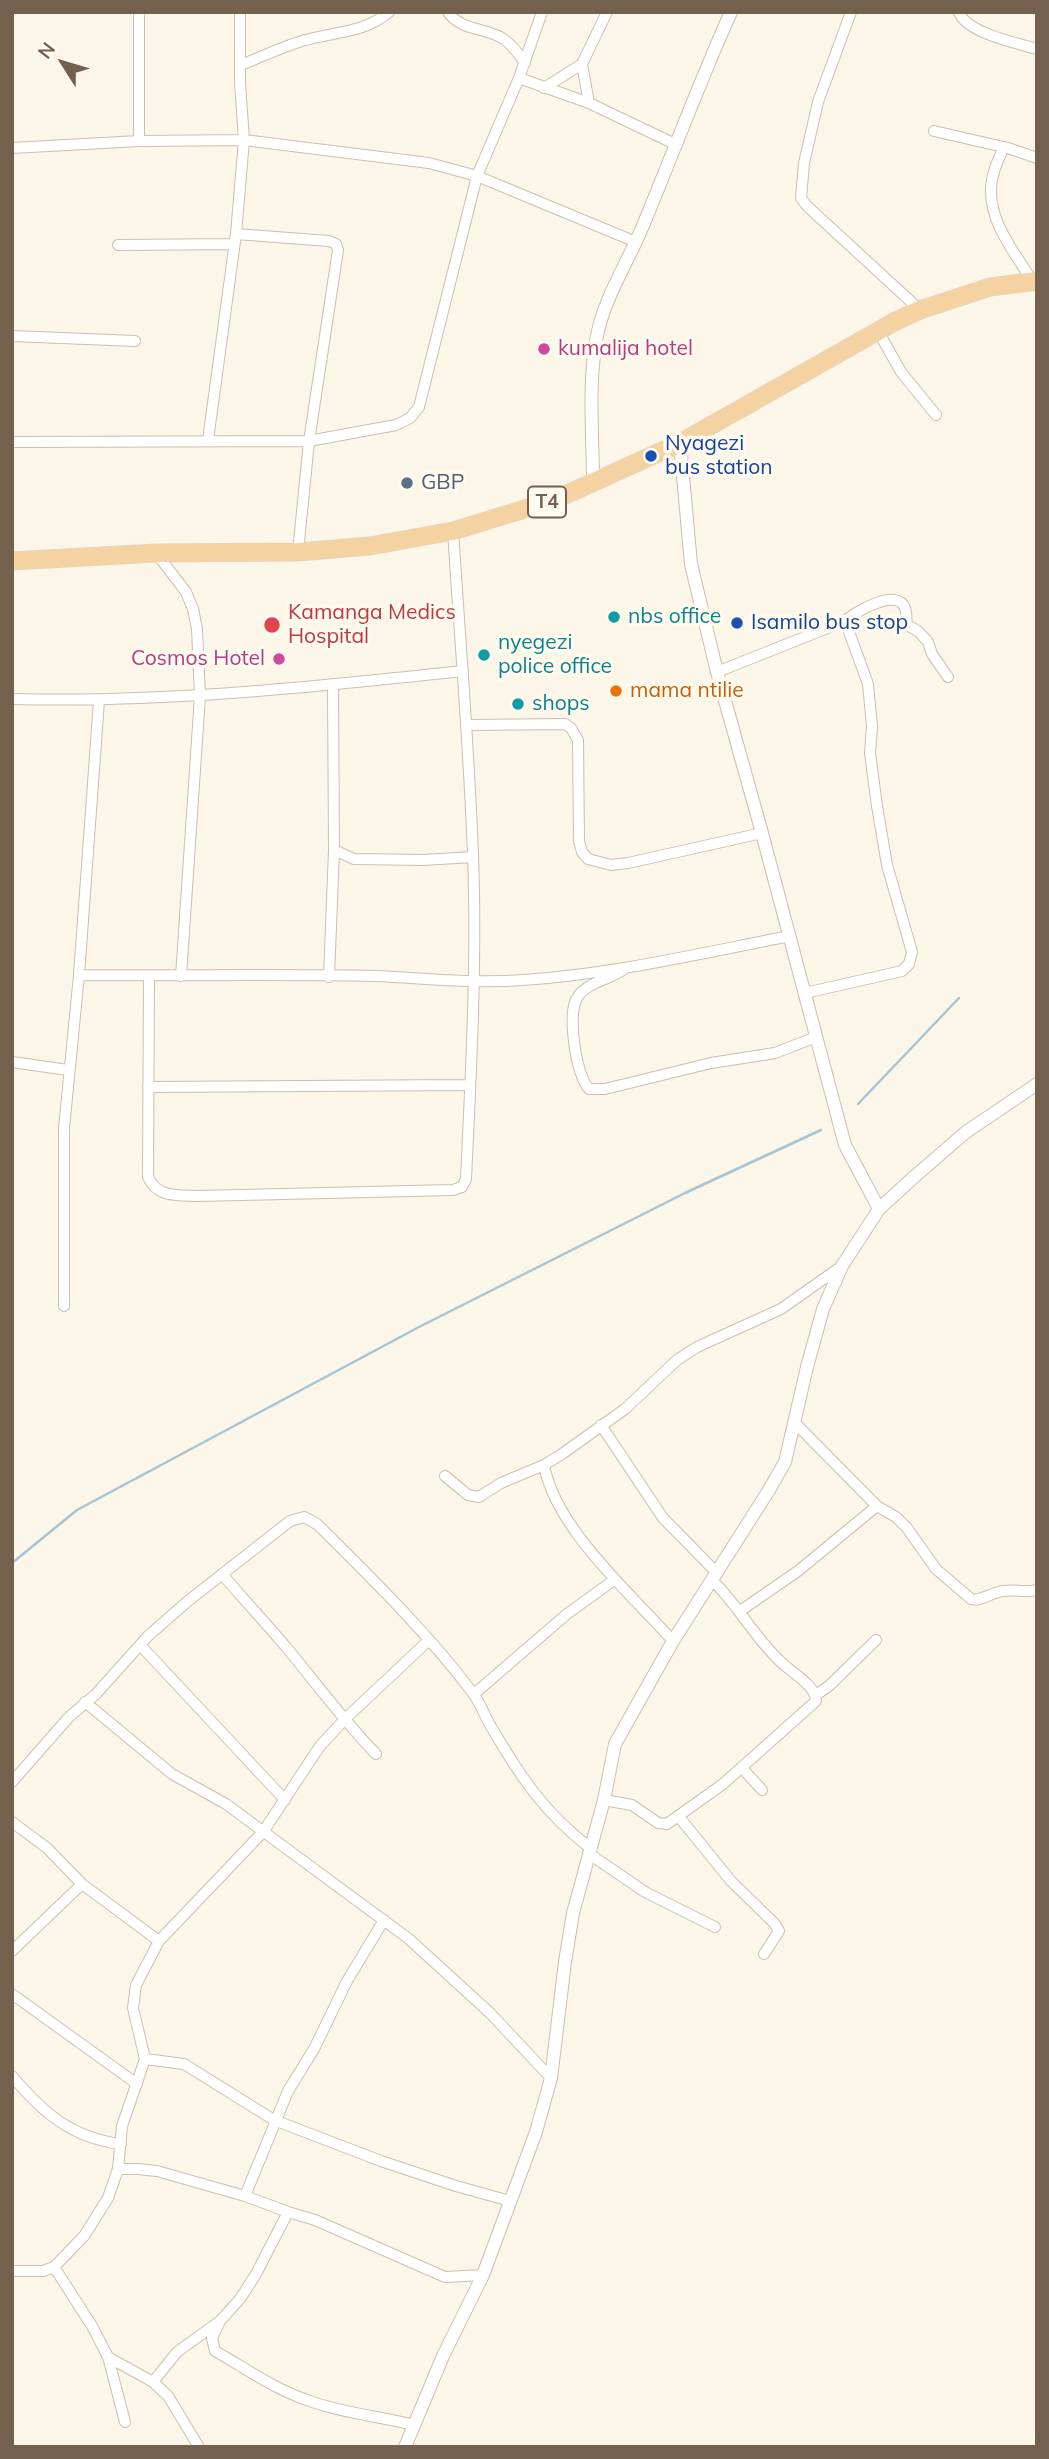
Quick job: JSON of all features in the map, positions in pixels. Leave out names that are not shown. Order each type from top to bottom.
[{"type":"highway","name":"T4","points":[[12,561],[156,554],[298,552],[370,546],[453,531],[554,500],[680,443],[920,310],[989,287],[1034,281]]},
{"type":"street","points":[[139,12],[139,141]]},
{"type":"street","points":[[208,440],[235,239],[244,140],[240,12]]},
{"type":"street","points":[[241,65],[300,42],[357,29],[389,12]]},
{"type":"street","points":[[448,12],[452,18],[466,26],[502,38],[518,52],[525,63]]},
{"type":"street","points":[[12,442],[309,441],[396,425],[410,418],[419,407],[477,176],[525,63],[542,12]]},
{"type":"street","points":[[544,88],[582,64],[607,12]]},
{"type":"street","points":[[593,484],[592,375],[596,340],[604,309],[614,283],[636,242],[731,12]]},
{"type":"street","points":[[851,12],[818,102],[804,163],[801,198],[920,310]]},
{"type":"street","points":[[959,12],[964,22],[974,28],[1037,50]]},
{"type":"street","points":[[582,64],[589,103]]},
{"type":"street","points":[[519,78],[589,103],[677,145]]},
{"type":"street","points":[[934,131],[1004,147],[1037,158]]},
{"type":"street","points":[[12,148],[139,141],[244,140],[429,163],[477,176],[636,242]]},
{"type":"street","points":[[1004,147],[990,190],[993,208],[998,225],[1034,281]]},
{"type":"street","points":[[118,245],[235,239],[329,241],[336,244],[338,250],[309,441],[298,552]]},
{"type":"street","points":[[878,331],[901,372],[936,415]]},
{"type":"street","points":[[12,336],[135,341]]},
{"type":"street","points":[[680,443],[691,564],[717,672],[845,1145],[879,1209]]},
{"type":"street","points":[[149,976],[150,1182],[157,1191],[165,1195],[198,1196],[458,1189],[466,1179],[473,857],[453,531]]},
{"type":"street","points":[[156,554],[186,592],[197,629],[200,696],[181,976]]},
{"type":"street","points":[[717,672],[845,621],[858,611],[891,599],[906,608],[907,625],[918,631],[928,642],[932,654],[948,677]]},
{"type":"street","points":[[805,993],[902,971],[909,964],[912,953],[887,865],[877,806],[870,753],[872,726],[868,684],[845,621]]},
{"type":"street","points":[[12,699],[99,701],[200,696],[463,671]]},
{"type":"street","points":[[329,977],[334,850],[333,685]]},
{"type":"street","points":[[64,1306],[64,1128],[79,975],[99,701]]},
{"type":"street","points":[[467,725],[565,724],[571,728],[578,740],[579,841],[582,852],[588,859],[611,864],[628,863],[762,833]]},
{"type":"street","points":[[334,850],[354,859],[424,860],[473,857]]},
{"type":"street","points":[[79,975],[241,974],[522,980],[626,967],[790,936]]},
{"type":"street","points":[[626,967],[586,988],[577,998],[572,1027],[583,1080],[589,1089],[595,1091],[623,1086],[711,1063],[775,1053],[816,1037]]},
{"type":"street","points":[[12,1062],[68,1070]]},
{"type":"street","points":[[405,2447],[443,2356],[483,2274],[536,2132],[551,2078],[567,1949],[615,1744],[673,1641],[785,1462],[823,1308],[842,1266],[879,1209],[966,1132],[1037,1084]]},
{"type":"street","points":[[148,1087],[468,1085]]},
{"type":"street","points":[[445,1476],[468,1495],[480,1497],[501,1483],[544,1465],[625,1409],[677,1360],[719,1336],[781,1309],[842,1266]]},
{"type":"street","points":[[795,1423],[877,1506],[902,1522],[936,1569],[974,1600],[1003,1591],[1037,1590]]},
{"type":"street","points":[[601,1425],[663,1518],[714,1577],[766,1647],[816,1695],[816,1701],[742,1768],[679,1817],[663,1825],[632,1805],[604,1800]]},
{"type":"street","points":[[544,1465],[553,1497],[583,1541],[614,1580],[673,1641]]},
{"type":"street","points":[[740,1611],[798,1570],[877,1506]]},
{"type":"street","points":[[12,1782],[158,1627],[290,1521],[304,1517],[317,1524],[353,1560],[474,1694],[502,1745],[536,1797],[568,1830],[589,1850],[645,1892],[715,1927]]},
{"type":"street","points":[[222,1574],[254,1614],[285,1646],[344,1720],[376,1754]]},
{"type":"street","points":[[474,1694],[567,1614],[614,1580]]},
{"type":"street","points":[[816,1695],[876,1640]]},
{"type":"street","points":[[12,2271],[43,2271],[54,2267],[96,2219],[108,2198],[118,2169],[124,2119],[145,2059],[133,1999],[144,1966],[159,1941],[263,1832],[320,1746],[428,1641]]},
{"type":"street","points":[[141,1646],[285,1800]]},
{"type":"street","points":[[85,1702],[172,1774],[226,1804],[409,1939],[490,2013],[551,2078]]},
{"type":"street","points":[[742,1768],[762,1790]]},
{"type":"street","points":[[679,1817],[731,1881],[775,1924],[779,1931],[764,1954]]},
{"type":"street","points":[[12,1822],[47,1848],[82,1884],[159,1941]]},
{"type":"street","points":[[12,1951],[82,1884]]},
{"type":"street","points":[[244,2196],[288,2091],[314,2049],[347,1981],[384,1920]]},
{"type":"street","points":[[12,1994],[137,2084]]},
{"type":"street","points":[[145,2059],[184,2064],[274,2120],[381,2161],[510,2201]]},
{"type":"street","points":[[12,2076],[52,2117],[92,2139],[121,2144]]},
{"type":"street","points":[[118,2169],[157,2171],[244,2196],[315,2220],[445,2277],[483,2274]]},
{"type":"street","points":[[153,2382],[177,2351],[220,2321],[240,2299],[288,2213]]},
{"type":"street","points":[[54,2267],[92,2326],[108,2357],[125,2421]]},
{"type":"street","points":[[220,2321],[212,2338],[215,2351],[261,2379],[305,2400],[414,2425]]},
{"type":"street","points":[[108,2357],[153,2382],[168,2396],[194,2446]]},
{"type":"waterway","points":[[858,1104],[959,998]]},
{"type":"waterway","points":[[12,1563],[77,1510],[419,1327],[685,1193],[821,1130]]},
{"type":"place","name":"kumalija hotel","points":[[544,349]]},
{"type":"place","name":"Nyagezi bus station","points":[[651,456]]},
{"type":"place","name":"GBP","points":[[407,483]]},
{"type":"place","name":"nbs office","points":[[614,617]]},
{"type":"place","name":"Isamilo bus stop","points":[[737,623]]},
{"type":"place","name":"Kamanga Medics Hospital","points":[[272,625]]},
{"type":"place","name":"nyegezi police office","points":[[484,655]]},
{"type":"place","name":"Cosmos Hotel","points":[[279,659]]},
{"type":"place","name":"mama ntilie","points":[[616,691]]},
{"type":"place","name":"shops","points":[[518,704]]}]
